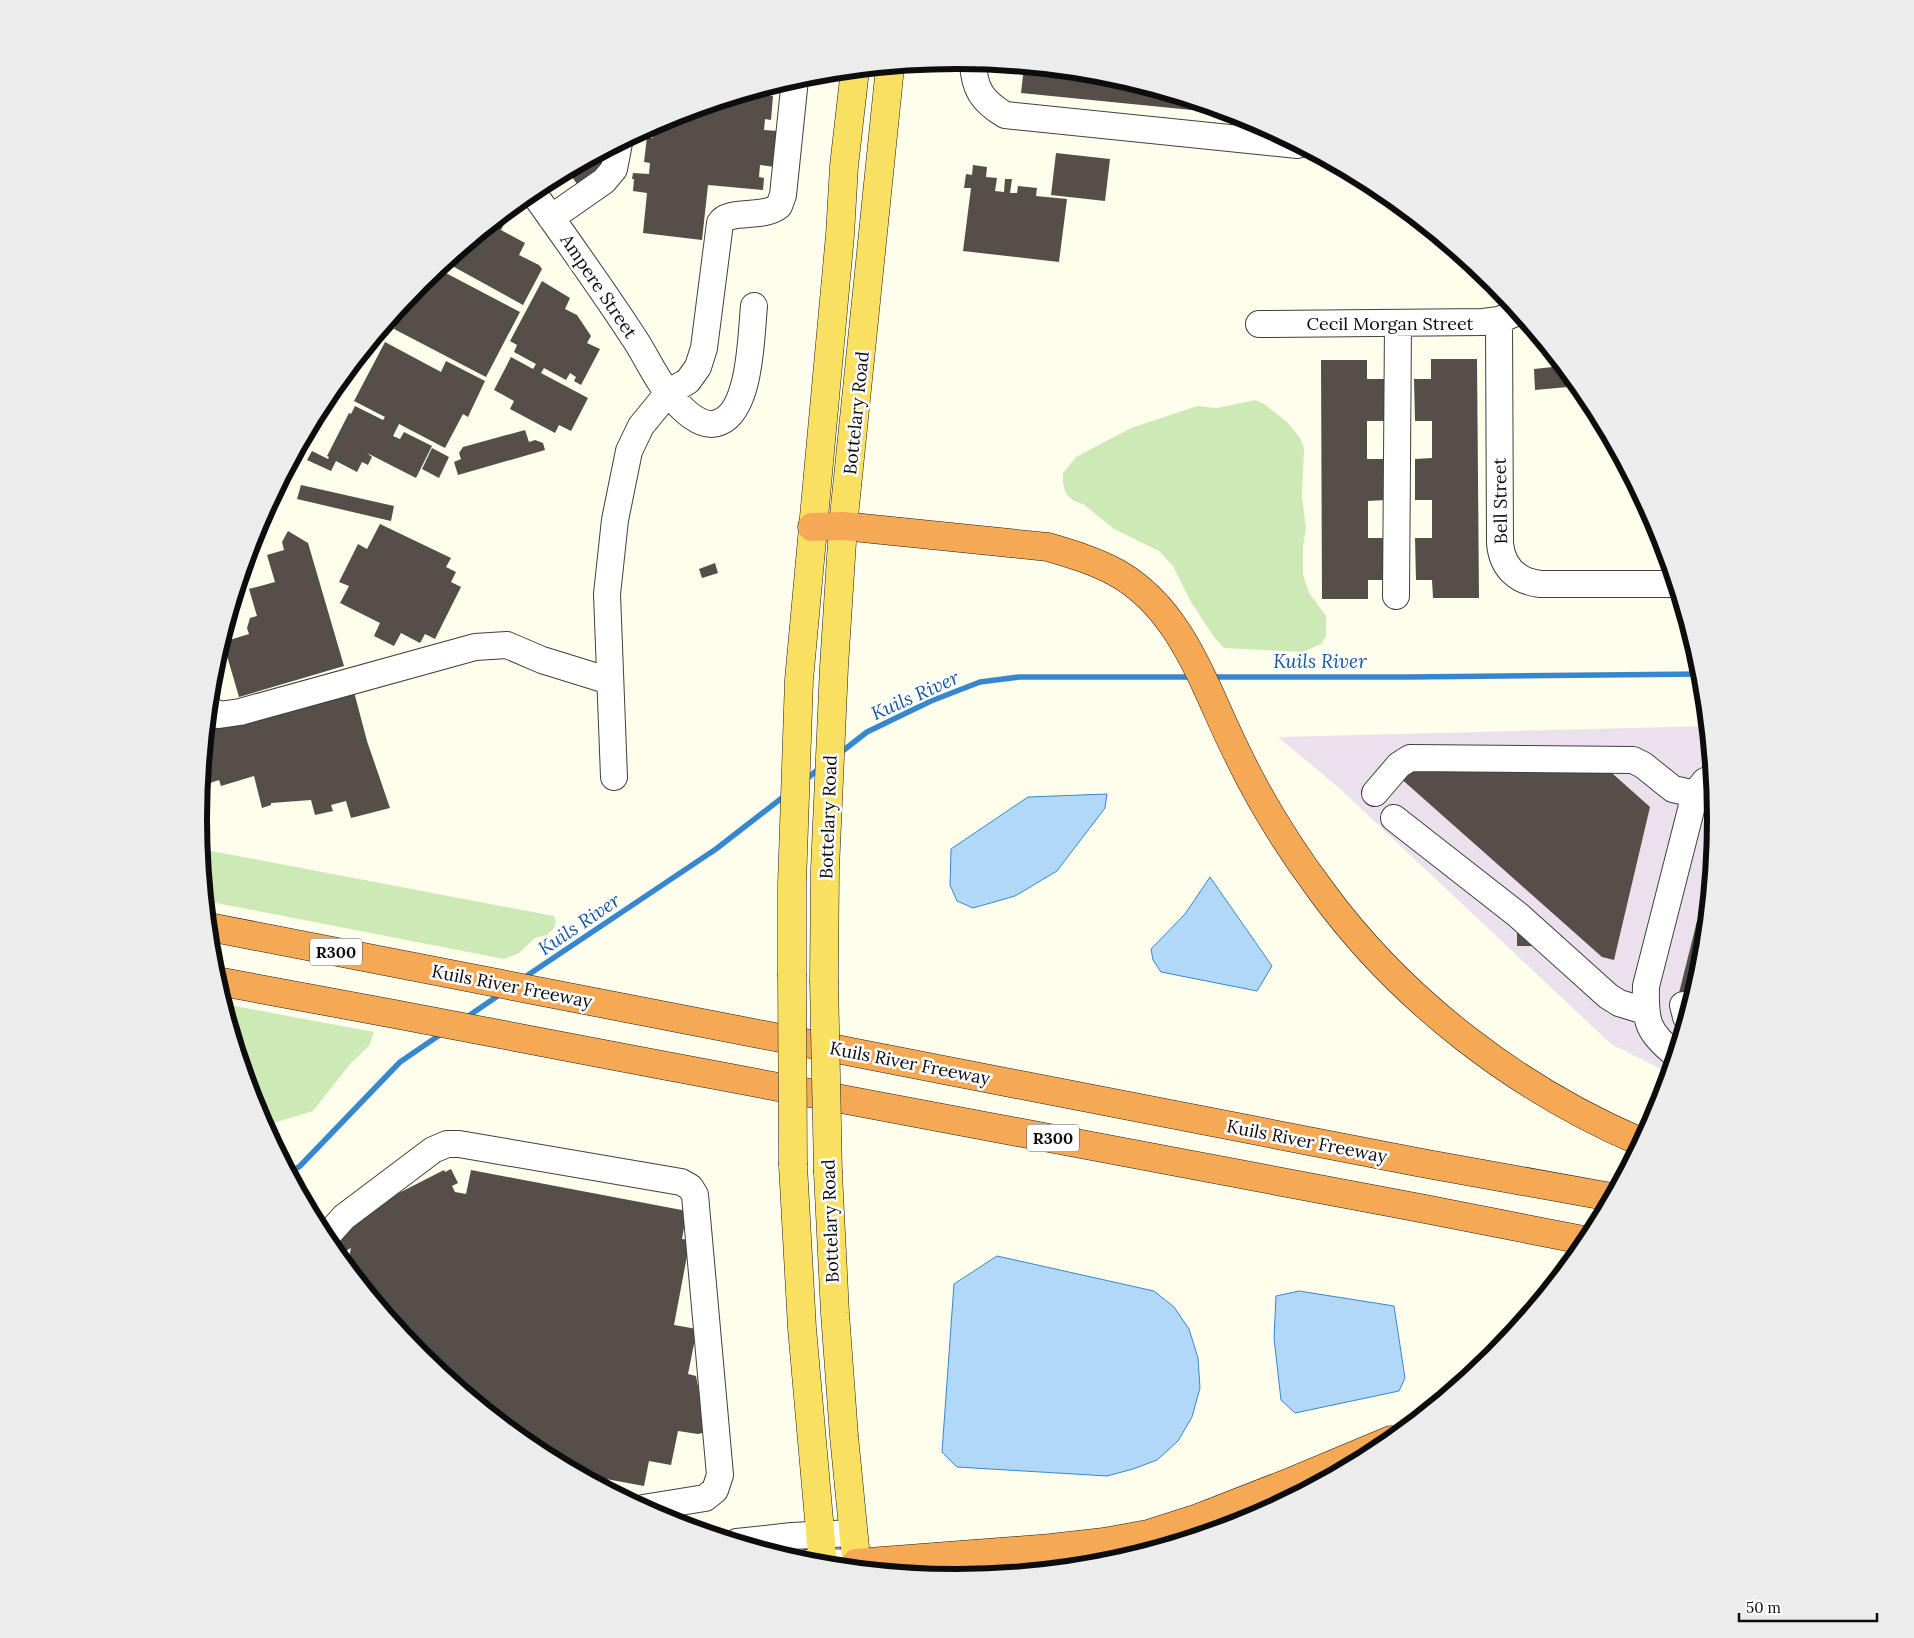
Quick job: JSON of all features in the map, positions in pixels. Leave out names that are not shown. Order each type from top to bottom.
[{"type":"highway","points":[[812,527],[843,526],[1048,547],[1080,556],[1118,573],[1141,589],[1158,605],[1176,628],[1188,649],[1238,755],[1264,803],[1323,893],[1360,938],[1425,1004],[1481,1050],[1543,1092],[1635,1139]]},
{"type":"highway","name":"Kuils River Freeway","points":[[215,928],[1402,1159],[1606,1196]]},
{"type":"highway","name":"R300","points":[[225,982],[1050,1137],[1579,1239]]},
{"type":"highway","points":[[872,1564],[1104,1542],[1148,1534],[1293,1481],[1354,1456]]},
{"type":"highway","points":[[949,1569],[998,1552]]},
{"type":"main road","name":"Bottelary Road","points":[[856,1562],[834,1313],[828,1173],[824,980],[825,869],[834,667],[843,526],[889,72]]},
{"type":"main road","name":"Bottelary Road","points":[[818,1556],[793,1165],[792,884],[800,680],[812,527],[840,235],[844,166],[854,76]]},
{"type":"street","points":[[973,69],[974,78],[980,94],[991,107],[1006,115],[1283,143]]},
{"type":"street","points":[[614,777],[607,594],[617,511],[629,450],[641,426],[665,389],[688,381],[698,367],[702,354],[715,272],[720,223],[727,217],[764,214],[779,206],[783,195],[793,87]]},
{"type":"street","points":[[552,218],[604,181],[614,169],[618,150]]},
{"type":"street","name":"Ampere Street","points":[[537,197],[636,341],[665,389],[685,410],[708,425],[720,422],[733,413],[741,398],[748,363],[754,306]]},
{"type":"street","name":"Cecil Morgan Street","points":[[1259,324],[1483,322],[1509,316]]},
{"type":"street","name":"Bell Street","points":[[1509,316],[1500,543],[1503,559],[1507,566],[1520,579],[1530,583],[1669,584]]},
{"type":"street","points":[[1396,596],[1398,323]]},
{"type":"street","points":[[215,712],[219,714],[240,712],[475,647],[507,645],[542,660],[610,681]]},
{"type":"street","points":[[1375,793],[1399,766],[1410,758],[1633,760],[1644,765],[1673,789],[1704,786],[1646,986],[1645,1011],[1650,1028],[1660,1042],[1670,1050]]},
{"type":"street","points":[[1394,818],[1518,915],[1608,996],[1645,1011]]},
{"type":"street","points":[[331,1232],[344,1217],[433,1150],[447,1144],[459,1144],[681,1182],[690,1187],[694,1195],[720,1475],[715,1490],[705,1498],[656,1506]]},
{"type":"street","points":[[818,1556],[852,1533]]},
{"type":"shaded area","points":[[1702,726],[1706,770],[1707,819],[1706,868],[1701,917],[1682,1013],[1663,1070],[1611,1044],[1338,787],[1278,737]]},
{"type":"green space","points":[[1255,400],[1264,404],[1287,422],[1300,438],[1304,448],[1302,497],[1306,528],[1303,546],[1303,575],[1309,593],[1326,616],[1326,636],[1321,644],[1303,652],[1224,648],[1214,637],[1191,602],[1173,566],[1159,551],[1114,529],[1083,504],[1074,501],[1066,494],[1063,483],[1063,473],[1076,457],[1131,428],[1197,406],[1217,408]]},
{"type":"green space","points":[[208,850],[554,916],[556,922],[554,928],[547,935],[535,938],[519,953],[504,959],[211,902]]},
{"type":"green space","points":[[230,1005],[374,1032],[369,1046],[350,1064],[313,1111],[272,1124],[247,1060]]},
{"type":"water","points":[[1107,794],[1105,808],[1057,871],[1015,896],[973,908],[957,901],[950,885],[951,849],[1028,797]]},
{"type":"water","points":[[1210,877],[1272,966],[1257,991],[1161,972],[1153,960],[1151,949],[1185,914]]},
{"type":"water","points":[[997,1256],[1154,1291],[1174,1307],[1189,1329],[1198,1358],[1200,1388],[1192,1417],[1178,1441],[1157,1460],[1107,1476],[957,1467],[942,1452],[954,1284]]},
{"type":"water","points":[[1299,1291],[1394,1306],[1405,1378],[1399,1391],[1295,1413],[1281,1400],[1274,1338],[1276,1296]]},
{"type":"building","points":[[1023,72],[1103,83],[1151,94],[1204,111],[1021,93]]},
{"type":"building","points":[[767,93],[767,95],[773,96],[771,120],[765,119],[764,130],[778,131],[775,167],[760,165],[759,177],[764,178],[763,190],[708,185],[702,240],[643,233],[647,193],[633,191],[634,179],[632,179],[633,173],[649,174],[650,163],[644,162],[647,137],[653,138],[653,133],[716,109]]},
{"type":"building","points":[[1056,153],[1110,159],[1105,201],[1051,195]]},
{"type":"building","points":[[604,157],[603,165],[577,184],[571,176]]},
{"type":"building","points":[[973,165],[987,167],[986,177],[997,178],[995,191],[1004,192],[1005,179],[1012,179],[1010,193],[1017,193],[1018,186],[1037,188],[1036,196],[1067,199],[1059,262],[963,251],[971,188],[964,188],[966,174],[972,175]]},
{"type":"building","points":[[506,219],[501,230],[525,243],[519,255],[539,265],[542,269],[523,305],[451,265]]},
{"type":"building","points":[[444,272],[520,312],[486,377],[394,329],[401,315],[426,288],[436,281]]},
{"type":"building","points":[[542,281],[570,298],[565,309],[577,315],[591,336],[587,343],[600,349],[581,385],[574,381],[576,377],[570,373],[566,380],[544,368],[541,373],[588,398],[571,431],[559,425],[555,433],[510,409],[514,401],[494,390],[511,357],[533,369],[536,364],[514,352],[517,345],[510,341]]},
{"type":"building","points":[[385,342],[441,372],[446,361],[485,381],[468,417],[463,414],[445,448],[399,424],[393,436],[400,439],[404,432],[432,446],[416,478],[367,453],[372,457],[368,465],[362,462],[357,472],[336,461],[331,471],[307,460],[312,451],[328,459],[329,457],[327,456],[349,413],[351,414],[355,406],[383,420],[385,417],[354,401]]},
{"type":"building","points":[[1431,359],[1477,359],[1479,598],[1433,598],[1432,580],[1416,580],[1415,538],[1432,538],[1432,500],[1415,500],[1415,459],[1432,458],[1432,421],[1415,421],[1414,379],[1431,379]]},
{"type":"building","points":[[1321,360],[1367,360],[1367,379],[1384,379],[1384,421],[1367,421],[1367,459],[1384,459],[1385,500],[1368,501],[1368,538],[1384,538],[1384,580],[1368,580],[1368,599],[1322,599]]},
{"type":"building","points":[[1555,367],[1570,387],[1535,390],[1534,369]]},
{"type":"building","points":[[525,430],[529,442],[535,440],[543,443],[545,450],[458,475],[454,462],[461,459],[459,453],[463,447]]},
{"type":"building","points":[[432,448],[449,457],[439,478],[422,469]]},
{"type":"building","points":[[301,485],[394,506],[391,521],[297,499]]},
{"type":"building","points":[[380,524],[451,558],[446,567],[456,572],[451,582],[461,587],[435,639],[425,634],[420,643],[401,633],[394,646],[374,636],[380,623],[340,603],[349,586],[339,582],[358,544],[367,549]]},
{"type":"building","points":[[288,531],[308,543],[344,666],[239,697],[226,652],[228,640],[249,634],[247,628],[250,618],[257,616],[249,589],[275,582],[267,555],[284,550],[282,542]]},
{"type":"building","points":[[715,563],[718,573],[702,578],[699,569]]},
{"type":"building","points":[[353,688],[367,741],[390,808],[351,818],[346,801],[331,805],[333,811],[315,815],[311,800],[271,803],[271,805],[262,808],[254,776],[221,786],[219,780],[208,784],[212,728]]},
{"type":"building","points":[[1604,766],[1650,807],[1614,960],[1602,957],[1398,776],[1406,768]]},
{"type":"building","points":[[1697,921],[1700,922],[1686,995],[1679,993]]},
{"type":"building","points":[[1517,933],[1533,933],[1534,946],[1517,946]]},
{"type":"building","points":[[451,1169],[458,1183],[452,1186],[455,1192],[466,1194],[471,1170],[687,1211],[682,1239],[690,1240],[674,1325],[697,1329],[688,1374],[696,1376],[707,1432],[698,1434],[678,1431],[671,1465],[649,1461],[644,1486],[598,1477],[540,1443],[500,1414],[426,1350],[362,1276],[349,1258],[351,1248],[344,1252],[340,1245],[334,1226],[444,1170],[445,1172]]},
{"type":"waterway","name":"Kuils River","points":[[1211,677],[1693,674]]},
{"type":"waterway","name":"Kuils River","points":[[840,753],[867,732],[931,701],[980,682],[1019,677],[1192,677]]},
{"type":"waterway","name":"Kuils River","points":[[804,781],[820,768]]},
{"type":"waterway","name":"Kuils River","points":[[522,979],[716,849],[787,794]]},
{"type":"waterway","name":"Kuils River","points":[[464,1019],[502,993]]},
{"type":"waterway","name":"Kuils River","points":[[294,1170],[400,1062],[444,1032]]}]
